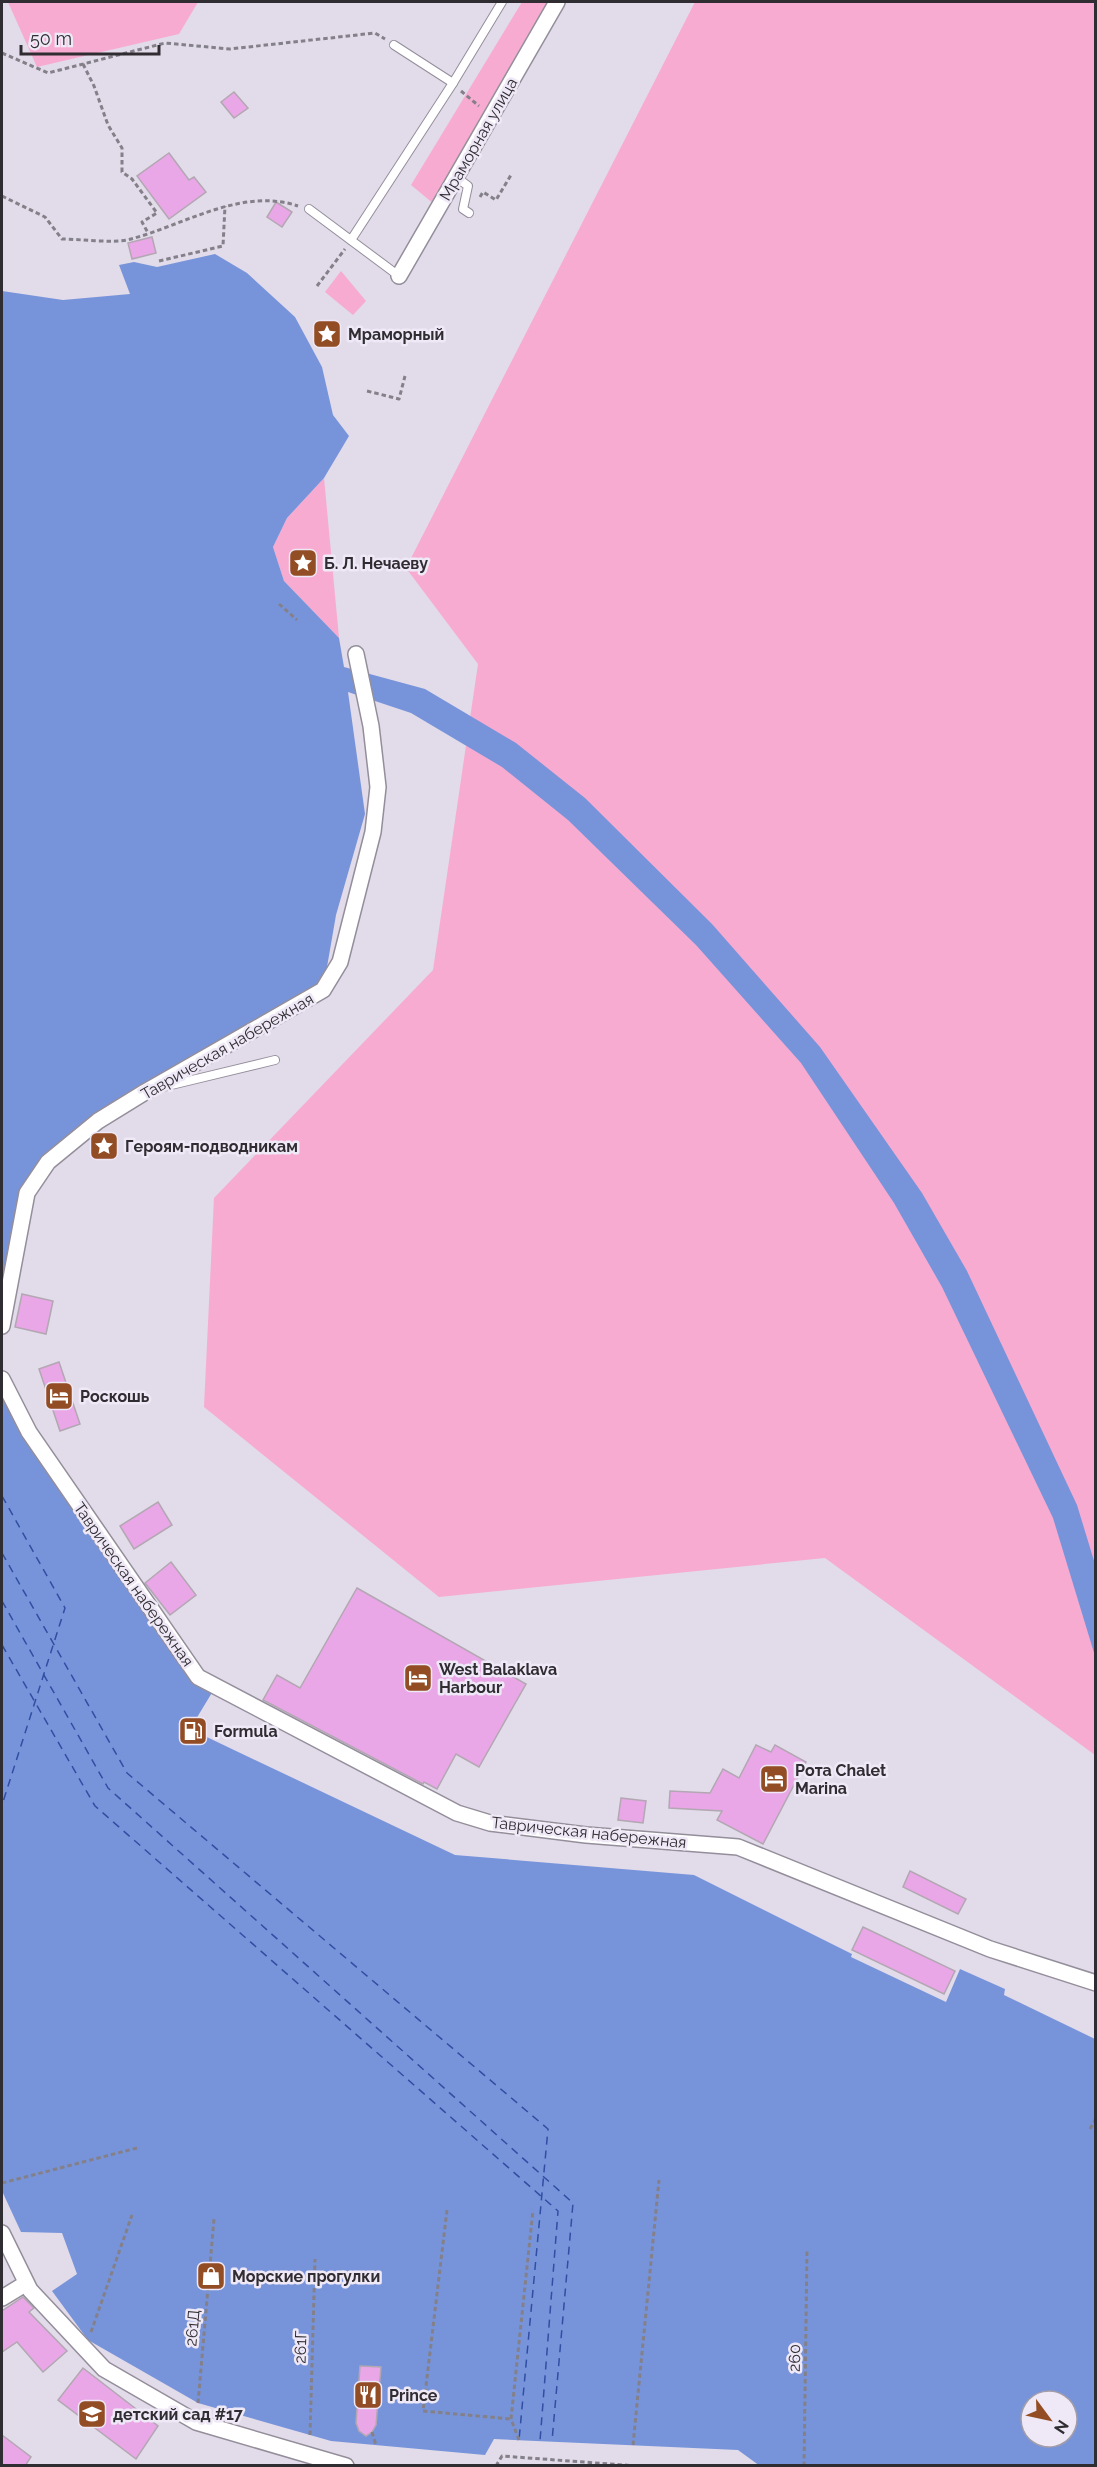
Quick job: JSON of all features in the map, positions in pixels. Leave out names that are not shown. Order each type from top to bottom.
[{"type":"street","name":"Мраморная улица","points":[[399,276],[557,2]]},
{"type":"street","name":"Таврическая набережная","points":[[2,1326],[27,1193],[48,1162],[98,1121],[324,990],[340,962],[373,832],[378,787],[370,726],[356,654]]},
{"type":"street","name":"Таврическая набережная","points":[[2,1379],[29,1432],[198,1677],[457,1813],[490,1823],[586,1835],[738,1847],[990,1949],[1095,1983]]},
{"type":"street","points":[[2,2233],[25,2284],[104,2369],[196,2422],[346,2466]]},
{"type":"street","points":[[2,2298],[25,2284]]},
{"type":"lane","points":[[351,240],[453,83],[502,2]]},
{"type":"lane","points":[[394,45],[453,83]]},
{"type":"lane","points":[[456,177],[468,186],[463,209],[469,213]]},
{"type":"lane","points":[[309,209],[399,276]]},
{"type":"lane","points":[[145,1092],[275,1060]]},
{"type":"path","points":[[2,53],[48,73],[165,43],[230,49],[375,33],[394,45]]},
{"type":"path","points":[[83,64],[94,86],[108,125],[122,148],[122,172],[132,179],[157,213],[142,222],[148,233]]},
{"type":"path","points":[[453,83],[491,117]]},
{"type":"path","points":[[469,213],[483,192],[496,200],[511,176]]},
{"type":"path","points":[[2,196],[45,217],[62,239],[128,240],[225,206],[280,200],[309,209]]},
{"type":"path","points":[[159,261],[224,246],[225,206]]},
{"type":"path","points":[[318,286],[351,240]]},
{"type":"path","points":[[367,391],[399,399],[405,376]]},
{"type":"path","points":[[279,604],[297,620]]},
{"type":"path","points":[[1090,2129],[1095,2118]]},
{"type":"path","points":[[2,2183],[137,2148]]},
{"type":"path","points":[[633,2445],[658,2180]]},
{"type":"path","points":[[447,2210],[423,2411],[511,2419]]},
{"type":"path","points":[[519,2440],[511,2419],[533,2210]]},
{"type":"path","points":[[88,2340],[132,2215]]},
{"type":"path","name":"261Д","points":[[198,2403],[214,2219]]},
{"type":"path","name":"260","points":[[804,2466],[807,2250]]},
{"type":"path","name":"261Г","points":[[310,2435],[315,2259]]},
{"type":"path","points":[[372,2432],[376,2445]]},
{"type":"path","points":[[496,2466],[502,2456],[637,2466]]},
{"type":"shaded area","points":[[8,2],[198,2],[179,34],[37,67]]},
{"type":"shaded area","points":[[522,2],[554,2],[434,204],[411,185]]},
{"type":"shaded area","points":[[695,2],[1095,2],[1095,1755],[825,1558],[439,1597],[204,1407],[214,1198],[433,970],[478,664],[406,568]]},
{"type":"shaded area","points":[[341,271],[366,301],[353,315],[325,292]]},
{"type":"shaded area","points":[[324,478],[339,638],[284,581],[273,547],[287,518]]},
{"type":"water","points":[[215,254],[247,273],[295,317],[322,367],[333,415],[349,436],[324,478],[287,518],[273,547],[284,581],[339,638],[344,667],[425,689],[516,743],[585,798],[712,924],[820,1047],[922,1193],[967,1271],[1077,1505],[1095,1564],[1095,1656],[1053,1518],[942,1287],[894,1203],[801,1063],[696,945],[568,820],[502,767],[411,713],[348,692],[365,814],[336,915],[327,967],[320,985],[34,1170],[2,1302],[2,291],[63,300],[130,294],[119,265],[134,262],[157,267]]},
{"type":"water","points":[[2,1393],[213,1691],[190,1729],[455,1855],[694,1875],[852,1954],[851,1957],[946,2002],[960,1969],[1005,1989],[1004,1995],[1095,2039],[1095,2465],[760,2466],[738,2450],[494,2439],[485,2455],[331,2441],[198,2403],[88,2340],[52,2291],[77,2274],[62,2233],[21,2232],[2,2191]]},
{"type":"building","points":[[234,92],[248,108],[234,118],[221,102]]},
{"type":"building","points":[[169,153],[189,180],[194,177],[206,192],[169,219],[137,176]]},
{"type":"building","points":[[276,202],[292,212],[282,227],[267,217]]},
{"type":"building","points":[[152,237],[156,253],[132,259],[128,243]]},
{"type":"building","points":[[22,1294],[53,1301],[46,1334],[15,1327]]},
{"type":"building","name":"Роскошь","points":[[59,1362],[80,1424],[60,1431],[39,1369]]},
{"type":"building","points":[[158,1502],[172,1525],[134,1549],[120,1526]]},
{"type":"building","points":[[171,1562],[196,1595],[170,1615],[145,1583]]},
{"type":"building","name":"West Balaklava Harbour","points":[[357,1588],[526,1684],[479,1767],[456,1754],[437,1789],[424,1782],[423,1784],[263,1700],[277,1675],[300,1688]]},
{"type":"building","points":[[756,1745],[771,1752],[775,1745],[806,1762],[763,1844],[717,1820],[722,1811],[669,1808],[670,1791],[710,1793],[723,1769],[739,1778]]},
{"type":"building","points":[[621,1798],[646,1801],[643,1823],[618,1820]]},
{"type":"building","points":[[910,1871],[966,1899],[958,1914],[903,1887]]},
{"type":"building","points":[[863,1927],[955,1971],[944,1994],[852,1950]]},
{"type":"building","points":[[23,2297],[34,2308],[29,2312],[67,2351],[43,2372],[17,2342],[2,2352],[2,2311]]},
{"type":"building","name":"Prince","points":[[360,2366],[381,2367],[376,2425],[366,2436],[359,2431],[356,2423]]},
{"type":"building","points":[[83,2368],[158,2426],[136,2459],[58,2400]]},
{"type":"building","points":[[2,2435],[31,2457],[25,2466],[2,2466]]},
{"type":"ferry route","points":[[2,1496],[65,1608],[2,1805]]},
{"type":"ferry route","points":[[2,1553],[127,1773],[548,2129],[519,2440]]},
{"type":"ferry route","points":[[2,1601],[108,1788],[573,2203],[552,2441]]},
{"type":"ferry route","points":[[2,1645],[95,1806],[558,2211],[540,2441]]},
{"type":"place","name":"Мраморный","points":[[327,334]]},
{"type":"place","name":"Б. Л. Нечаеву","points":[[303,563]]},
{"type":"place","name":"Героям-подводникам","points":[[104,1146]]},
{"type":"place","name":"Роскошь","points":[[59,1396]]},
{"type":"place","name":"West Balaklava Harbour","points":[[418,1678]]},
{"type":"place","name":"Formula","points":[[193,1731]]},
{"type":"place","name":"Рота Chalet Marina","points":[[774,1779]]},
{"type":"place","name":"Морские прогулки","points":[[211,2276]]},
{"type":"place","name":"Prince","points":[[368,2395]]},
{"type":"place","name":"детский сад #17","points":[[92,2414]]}]
